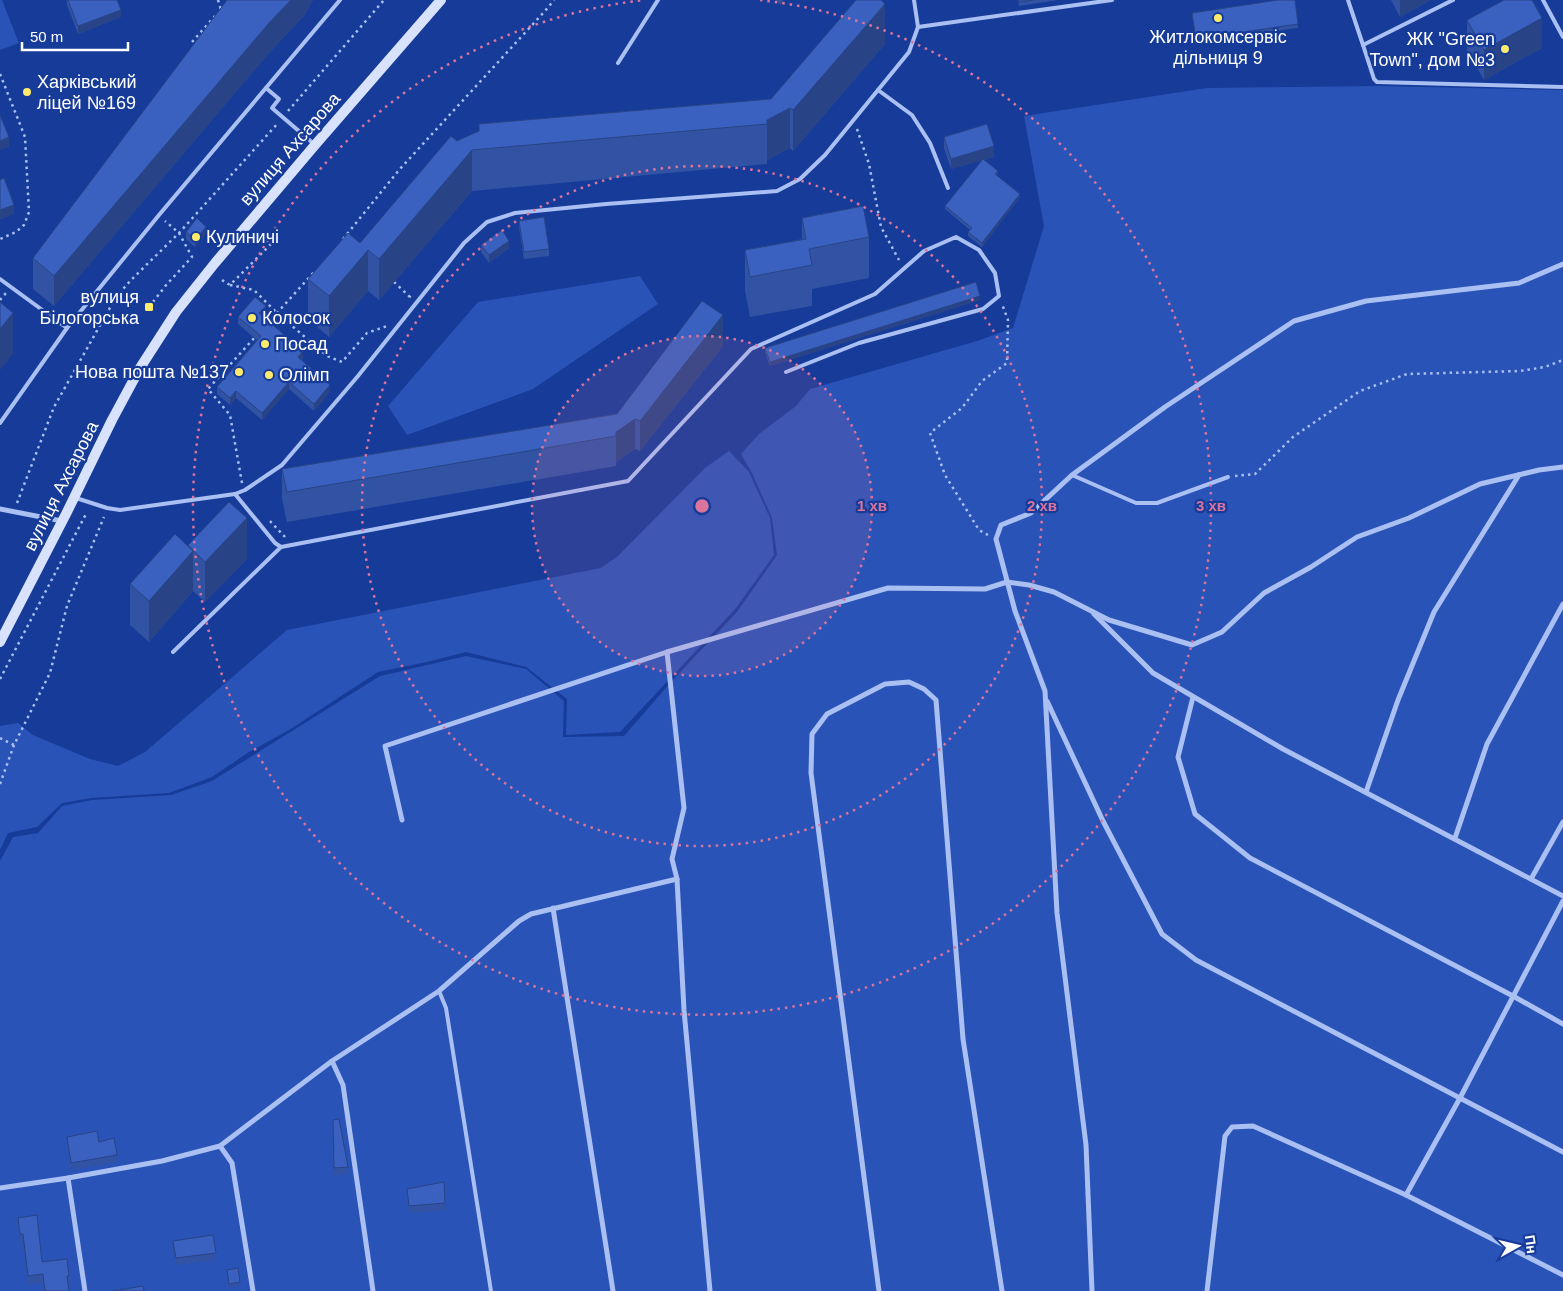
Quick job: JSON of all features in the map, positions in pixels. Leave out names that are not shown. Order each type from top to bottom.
[{"type":"main road","name":"вулиця Ахсарова","points":[[0,642],[112,420],[140,368],[171,320],[214,263],[441,0]]},
{"type":"street","points":[[1092,1291],[1086,1145],[1057,913],[1046,698],[1015,611],[996,539],[1001,525],[1031,513],[1072,475],[1165,408],[1294,321],[1366,301],[1519,283],[1563,264]]},
{"type":"street","points":[[402,820],[385,746],[667,652],[888,588],[985,589],[1007,580],[1054,592],[1109,620],[1192,645],[1222,632],[1264,593],[1311,567],[1357,537],[1409,518],[1480,484],[1539,470],[1563,468]]},
{"type":"street","points":[[1366,792],[1398,700],[1434,612],[1520,474]]},
{"type":"street","points":[[0,509],[62,521]]},
{"type":"street","points":[[1454,838],[1487,744],[1563,604]]},
{"type":"street","points":[[1090,610],[1153,673],[1283,749],[1563,896]]},
{"type":"street","points":[[667,652],[684,808],[672,859],[677,879],[684,1010],[710,1291]]},
{"type":"street","points":[[878,1291],[811,773],[812,734],[827,714],[885,684],[909,682],[924,689],[936,700],[963,1039],[1002,1291]]},
{"type":"street","points":[[1193,696],[1178,757],[1195,814],[1250,858],[1563,1024]]},
{"type":"street","points":[[1046,698],[1103,821],[1162,934],[1196,960],[1563,1152]]},
{"type":"street","points":[[1531,879],[1563,822]]},
{"type":"street","points":[[0,1188],[162,1161],[220,1146],[332,1061],[439,991],[519,921],[531,914],[553,908],[677,879]]},
{"type":"street","points":[[1406,1195],[1460,1098],[1563,901]]},
{"type":"street","points":[[553,908],[613,1291]]},
{"type":"street","points":[[332,1061],[343,1085],[373,1291]]},
{"type":"street","points":[[1207,1291],[1225,1136],[1232,1127],[1253,1126],[1406,1195],[1563,1275]]},
{"type":"street","points":[[220,1146],[232,1163],[253,1291]]},
{"type":"street","points":[[68,1178],[86,1291]]},
{"type":"lane","points":[[0,423],[67,328],[340,0]]},
{"type":"lane","points":[[618,63],[658,0]]},
{"type":"lane","points":[[74,497],[107,508],[120,510],[235,494],[245,490],[282,465],[358,376],[464,243],[488,222],[515,213],[777,191],[800,179],[825,155],[909,52],[918,27],[914,0]]},
{"type":"lane","points":[[918,27],[1112,0]]},
{"type":"lane","points":[[1348,0],[1374,79],[1377,82],[1563,87]]},
{"type":"lane","points":[[1363,45],[1453,0]]},
{"type":"lane","points":[[1543,0],[1563,37]]},
{"type":"lane","points":[[266,88],[279,99],[272,108],[315,145]]},
{"type":"lane","points":[[878,90],[912,115],[930,142],[948,188]]},
{"type":"lane","points":[[173,652],[281,547],[628,481],[751,349],[875,294],[924,250],[956,236],[978,250],[995,273],[999,296],[982,309],[859,343],[786,372]]},
{"type":"lane","points":[[0,279],[67,328]]},
{"type":"lane","points":[[1072,475],[1136,503],[1157,503],[1228,477]]},
{"type":"lane","points":[[235,494],[275,543],[281,547]]},
{"type":"lane","points":[[439,991],[446,1008],[491,1291]]},
{"type":"path","points":[[192,42],[222,9],[218,0]]},
{"type":"path","points":[[14,512],[54,407],[98,328],[121,292],[179,233],[384,0]]},
{"type":"path","points":[[339,244],[399,170],[554,0]]},
{"type":"path","points":[[0,74],[25,137],[28,212],[24,225],[16,232],[0,239]]},
{"type":"path","points":[[854,120],[869,164],[881,227],[904,269]]},
{"type":"path","points":[[149,307],[192,257],[179,233],[166,222]]},
{"type":"path","points":[[230,285],[275,240],[276,236]]},
{"type":"path","points":[[265,326],[315,271]]},
{"type":"path","points":[[222,280],[230,285],[254,290],[277,313],[327,356],[342,362],[367,333],[388,325]]},
{"type":"path","points":[[394,282],[410,297],[404,304]]},
{"type":"path","points":[[996,539],[979,530],[945,475],[930,433],[962,408],[982,381],[1007,363],[1008,320],[999,296]]},
{"type":"path","points":[[245,490],[242,484],[230,415],[208,389],[258,333]]},
{"type":"path","points":[[1228,477],[1255,474],[1293,437],[1360,391],[1407,374],[1520,371],[1545,367],[1563,360]]},
{"type":"path","points":[[0,678],[92,503]]},
{"type":"path","points":[[0,784],[14,745],[50,673],[67,606],[107,508]]},
{"type":"path","points":[[268,519],[285,537],[275,543]]},
{"type":"path","points":[[0,738],[14,745]]},
{"type":"shaded area","points":[[0,0],[2,0],[19,43],[0,50]]},
{"type":"shaded area","points":[[1379,86],[1563,90],[1563,1291],[0,1291],[0,861],[13,837],[38,833],[62,806],[92,800],[171,795],[212,781],[380,676],[466,656],[526,669],[564,701],[563,737],[624,736],[671,682],[737,612],[777,555],[772,518],[752,473],[741,454],[759,434],[796,406],[810,389],[977,341],[1013,328],[1044,226],[1024,116],[1207,88]]},
{"type":"shaded area","points":[[640,276],[658,304],[533,389],[407,435],[388,406],[478,302]]},
{"type":"shaded area","points":[[729,451],[749,472],[770,518],[774,555],[736,608],[620,732],[566,735],[567,699],[526,667],[466,652],[378,672],[212,777],[169,793],[91,798],[62,803],[37,827],[8,833],[0,850],[0,726],[18,723],[33,735],[90,759],[118,766],[145,752],[287,630],[601,568],[618,556],[705,468]]},
{"type":"building","points":[[68,0],[117,0],[121,10],[78,26]]},
{"type":"building","points":[[227,0],[291,0],[269,23],[54,276],[33,258]]},
{"type":"building","points":[[856,0],[881,0],[885,4],[793,110],[790,108],[767,120],[767,124],[472,150],[379,259],[368,250],[329,296],[308,279],[348,233],[360,243],[451,136],[457,141],[479,131],[479,124],[771,99]]},
{"type":"building","points":[[1278,0],[1295,0],[1298,24],[1196,39],[1192,13]]},
{"type":"building","points":[[1504,0],[1532,0],[1542,18],[1484,50],[1467,20]]},
{"type":"building","points":[[0,115],[9,137],[0,141]]},
{"type":"building","points":[[987,124],[994,146],[951,159],[944,137]]},
{"type":"building","points":[[983,159],[998,171],[995,174],[1020,194],[982,243],[968,232],[972,228],[945,206]]},
{"type":"building","points":[[4,178],[14,205],[0,210],[0,180]]},
{"type":"building","points":[[863,206],[869,237],[809,249],[812,265],[750,277],[745,250],[806,239],[802,218]]},
{"type":"building","points":[[544,217],[549,249],[524,252],[519,221]]},
{"type":"building","points":[[197,218],[206,227],[195,240],[186,232]]},
{"type":"building","points":[[502,230],[509,241],[489,255],[481,245]]},
{"type":"building","points":[[976,282],[980,296],[770,362],[765,348]]},
{"type":"building","name":"Олімп","points":[[255,297],[266,306],[259,313],[303,351],[298,357],[330,385],[314,404],[289,382],[262,413],[236,391],[230,398],[217,387],[261,336],[238,317]]},
{"type":"building","points":[[702,301],[723,315],[640,421],[635,419],[616,432],[616,436],[287,492],[282,469],[617,414]]},
{"type":"building","points":[[0,302],[13,313],[0,329]]},
{"type":"building","points":[[229,502],[247,518],[205,562],[188,545]]},
{"type":"building","points":[[175,534],[193,551],[149,601],[130,584]]},
{"type":"building","points":[[339,1119],[348,1167],[334,1168],[333,1120]]},
{"type":"building","points":[[97,1131],[99,1142],[114,1138],[117,1155],[71,1163],[67,1137]]},
{"type":"building","points":[[444,1182],[445,1203],[409,1206],[407,1189]]},
{"type":"building","points":[[37,1215],[42,1262],[67,1259],[69,1291],[45,1291],[43,1274],[28,1276],[23,1234],[20,1234],[18,1218]]},
{"type":"building","points":[[213,1235],[216,1253],[176,1258],[173,1241]]},
{"type":"building","points":[[238,1268],[240,1282],[229,1284],[227,1270]]},
{"type":"building","points":[[143,1286],[144,1291],[113,1291]]},
{"type":"place","name":"Житлокомсервіс дільниця 9","points":[[1218,18]]},
{"type":"place","name":"ЖК \"Green Town\", дом №3","points":[[1505,49]]},
{"type":"place","name":"Харківський ліцей №169","points":[[27,92]]},
{"type":"place","name":"Кулиничі","points":[[196,237]]},
{"type":"place","name":"вулиця Білогорська","points":[[149,307]]},
{"type":"place","name":"Колосок","points":[[252,318]]},
{"type":"place","name":"Посад","points":[[265,344]]},
{"type":"place","name":"Нова пошта №137","points":[[239,372]]},
{"type":"place","name":"Олімп","points":[[269,375]]}]
